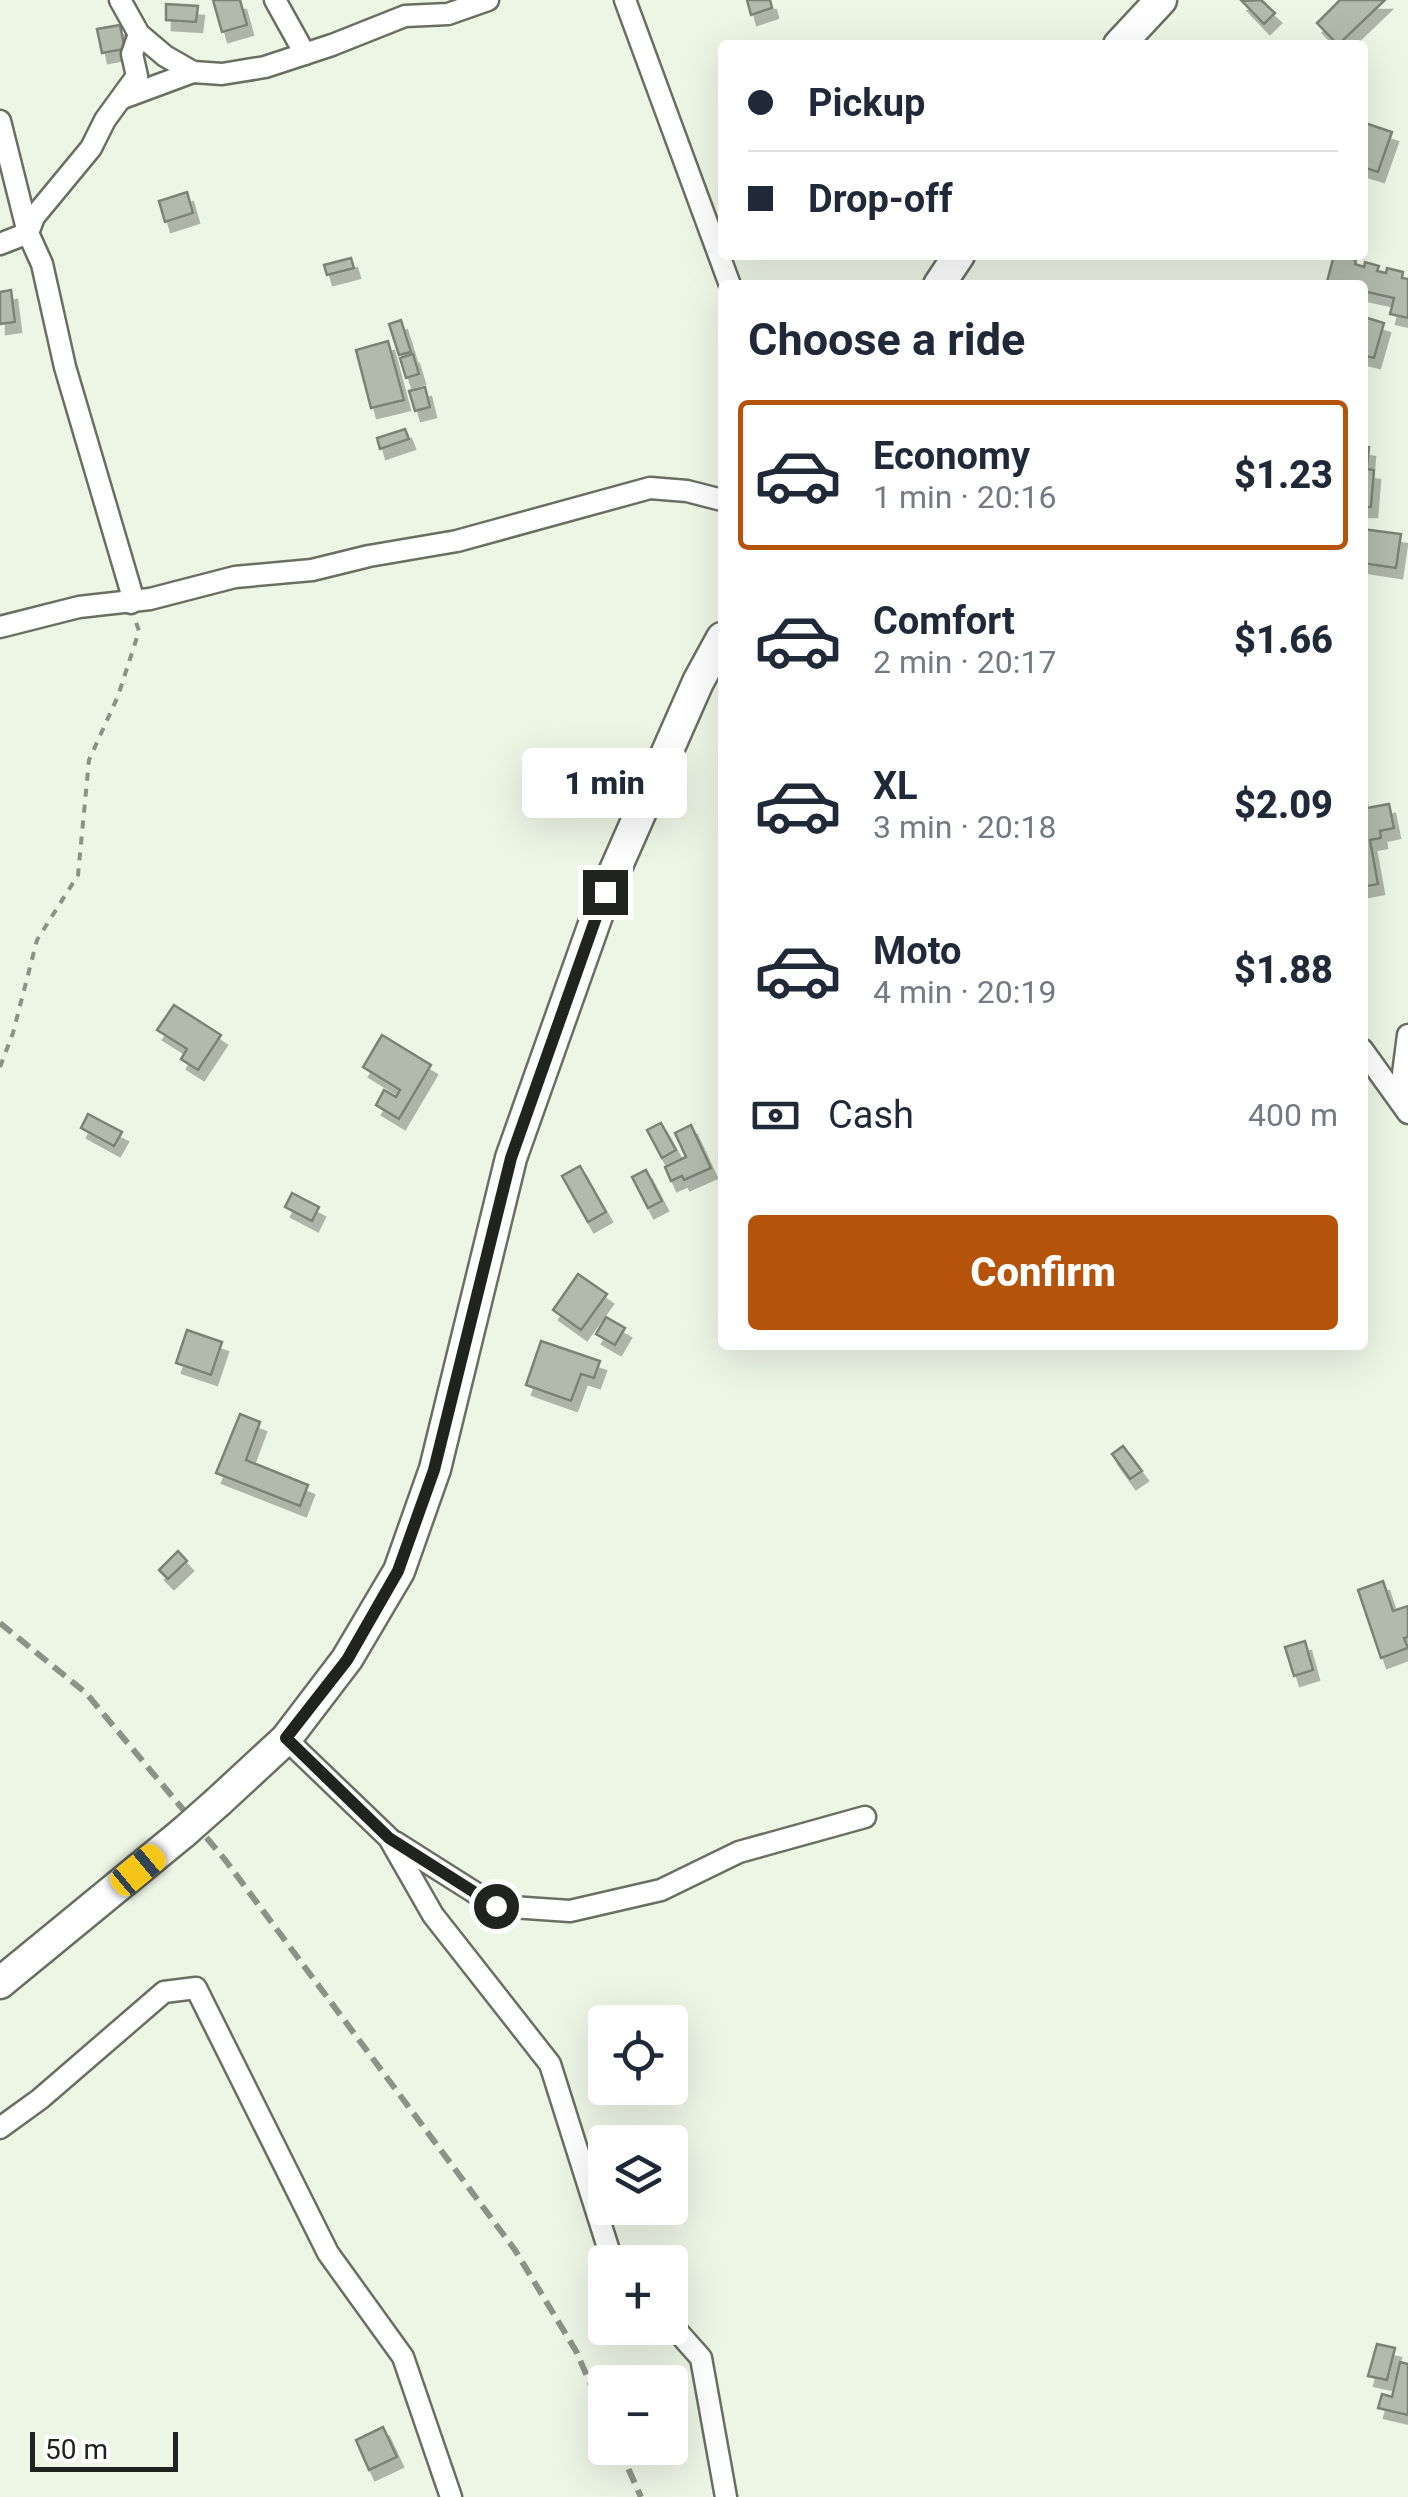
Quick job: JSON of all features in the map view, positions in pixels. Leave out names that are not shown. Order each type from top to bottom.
[{"type":"main road","points":[[1124,40],[1161,0]]},
{"type":"main road","points":[[0,1984],[184,1832],[286,1738],[347,1660],[398,1571],[434,1470],[511,1158],[605,892],[718,645]]},
{"type":"street","points":[[120,0],[138,34],[165,56],[194,72]]},
{"type":"street","points":[[275,0],[305,54]]},
{"type":"street","points":[[123,98],[194,72],[222,74],[265,67],[404,16],[448,14],[488,0]]},
{"type":"street","points":[[626,0],[718,252]]},
{"type":"street","points":[[0,244],[28,234],[34,218],[91,148],[104,120],[137,76],[132,54],[138,34]]},
{"type":"street","points":[[0,121],[28,234],[42,264],[65,367],[131,591],[131,603]]},
{"type":"street","points":[[0,627],[79,607],[131,603],[235,577],[312,570],[457,541],[650,488],[718,499]]},
{"type":"street","points":[[1404,1106],[1408,1035]]},
{"type":"street","points":[[1368,1057],[1404,1106]]},
{"type":"street","points":[[286,1738],[389,1838],[496,1906],[570,1911],[661,1890],[739,1852],[865,1817]]},
{"type":"street","points":[[389,1838],[434,1915],[550,2064],[606,2245]]},
{"type":"street","points":[[0,2128],[40,2099],[164,1992],[196,1988],[328,2253],[403,2356],[451,2497]]},
{"type":"street","points":[[688,2343],[702,2358],[726,2497]]},
{"type":"path","points":[[0,1067],[13,1034],[36,940],[78,875],[89,760],[118,696],[139,631],[131,603]]},
{"type":"building","points":[[213,0],[240,0],[247,25],[222,32]]},
{"type":"building","points":[[747,0],[770,0],[772,8],[751,15]]},
{"type":"building","points":[[1261,0],[1275,13],[1264,24],[1242,1]]},
{"type":"building","points":[[1340,0],[1385,0],[1343,40],[1333,40],[1317,23]]},
{"type":"building","points":[[166,4],[198,6],[196,22],[166,20]]},
{"type":"building","points":[[120,25],[125,49],[102,53],[97,29]]},
{"type":"building","points":[[1368,124],[1392,132],[1378,172],[1368,169]]},
{"type":"building","points":[[187,192],[193,213],[165,222],[159,201]]},
{"type":"building","points":[[351,258],[354,268],[327,275],[324,265]]},
{"type":"building","points":[[1333,260],[1356,260],[1355,264],[1364,267],[1365,262],[1379,266],[1377,271],[1386,273],[1387,268],[1403,272],[1402,278],[1408,279],[1408,318],[1390,314],[1394,298],[1368,292],[1368,280],[1328,280]]},
{"type":"building","points":[[11,290],[15,322],[0,324],[0,292]]},
{"type":"building","points":[[1368,318],[1384,323],[1374,358],[1368,356]]},
{"type":"building","points":[[401,320],[411,352],[399,355],[389,324]]},
{"type":"building","points":[[388,341],[404,400],[371,408],[356,350]]},
{"type":"building","points":[[413,354],[419,374],[406,378],[400,358]]},
{"type":"building","points":[[425,387],[430,407],[415,411],[409,391]]},
{"type":"building","points":[[405,429],[409,439],[380,449],[377,438]]},
{"type":"building","points":[[1368,469],[1374,470],[1368,507]]},
{"type":"building","points":[[1368,530],[1401,534],[1396,568],[1368,564]]},
{"type":"building","points":[[1389,804],[1394,828],[1380,831],[1381,838],[1370,840],[1378,884],[1368,886],[1368,808]]},
{"type":"building","points":[[174,1005],[221,1035],[198,1070],[181,1059],[187,1049],[157,1030]]},
{"type":"building","points":[[382,1035],[431,1065],[399,1119],[376,1105],[384,1090],[396,1097],[400,1090],[363,1067]]},
{"type":"building","points":[[88,1114],[122,1132],[114,1146],[81,1128]]},
{"type":"building","points":[[661,1123],[676,1150],[662,1158],[647,1130]]},
{"type":"building","points":[[691,1125],[711,1168],[684,1180],[682,1176],[671,1181],[665,1167],[686,1157],[675,1133]]},
{"type":"building","points":[[580,1166],[606,1212],[588,1222],[562,1176]]},
{"type":"building","points":[[646,1170],[662,1201],[648,1208],[632,1177]]},
{"type":"building","points":[[292,1193],[319,1207],[312,1221],[285,1207]]},
{"type":"building","points":[[578,1274],[607,1294],[581,1330],[553,1310]]},
{"type":"building","points":[[606,1317],[625,1328],[615,1345],[596,1334]]},
{"type":"building","points":[[187,1330],[222,1342],[211,1375],[176,1363]]},
{"type":"building","points":[[541,1341],[600,1361],[594,1378],[581,1374],[571,1401],[526,1385]]},
{"type":"building","points":[[240,1414],[260,1422],[246,1460],[308,1485],[300,1506],[216,1473]]},
{"type":"building","points":[[1123,1446],[1142,1471],[1130,1479],[1112,1454]]},
{"type":"building","points":[[178,1551],[187,1561],[168,1579],[159,1570]]},
{"type":"building","points":[[1383,1581],[1393,1611],[1408,1606],[1408,1637],[1404,1638],[1408,1648],[1381,1658],[1358,1590]]},
{"type":"building","points":[[1305,1641],[1313,1670],[1294,1676],[1285,1647]]},
{"type":"building","points":[[1377,2344],[1395,2348],[1387,2380],[1368,2376]]},
{"type":"building","points":[[1400,2362],[1408,2364],[1408,2415],[1378,2408],[1382,2394],[1392,2397]]},
{"type":"building","points":[[383,2427],[397,2457],[369,2470],[356,2440]]},
{"type":"railway","points":[[0,1623],[86,1693],[226,1861],[515,2250],[576,2351],[588,2378]]},
{"type":"railway","points":[[627,2465],[641,2497]]},
{"type":"route","points":[[496,1906],[389,1838],[286,1738],[347,1660],[398,1571],[434,1470],[511,1158],[605,892]]}]
